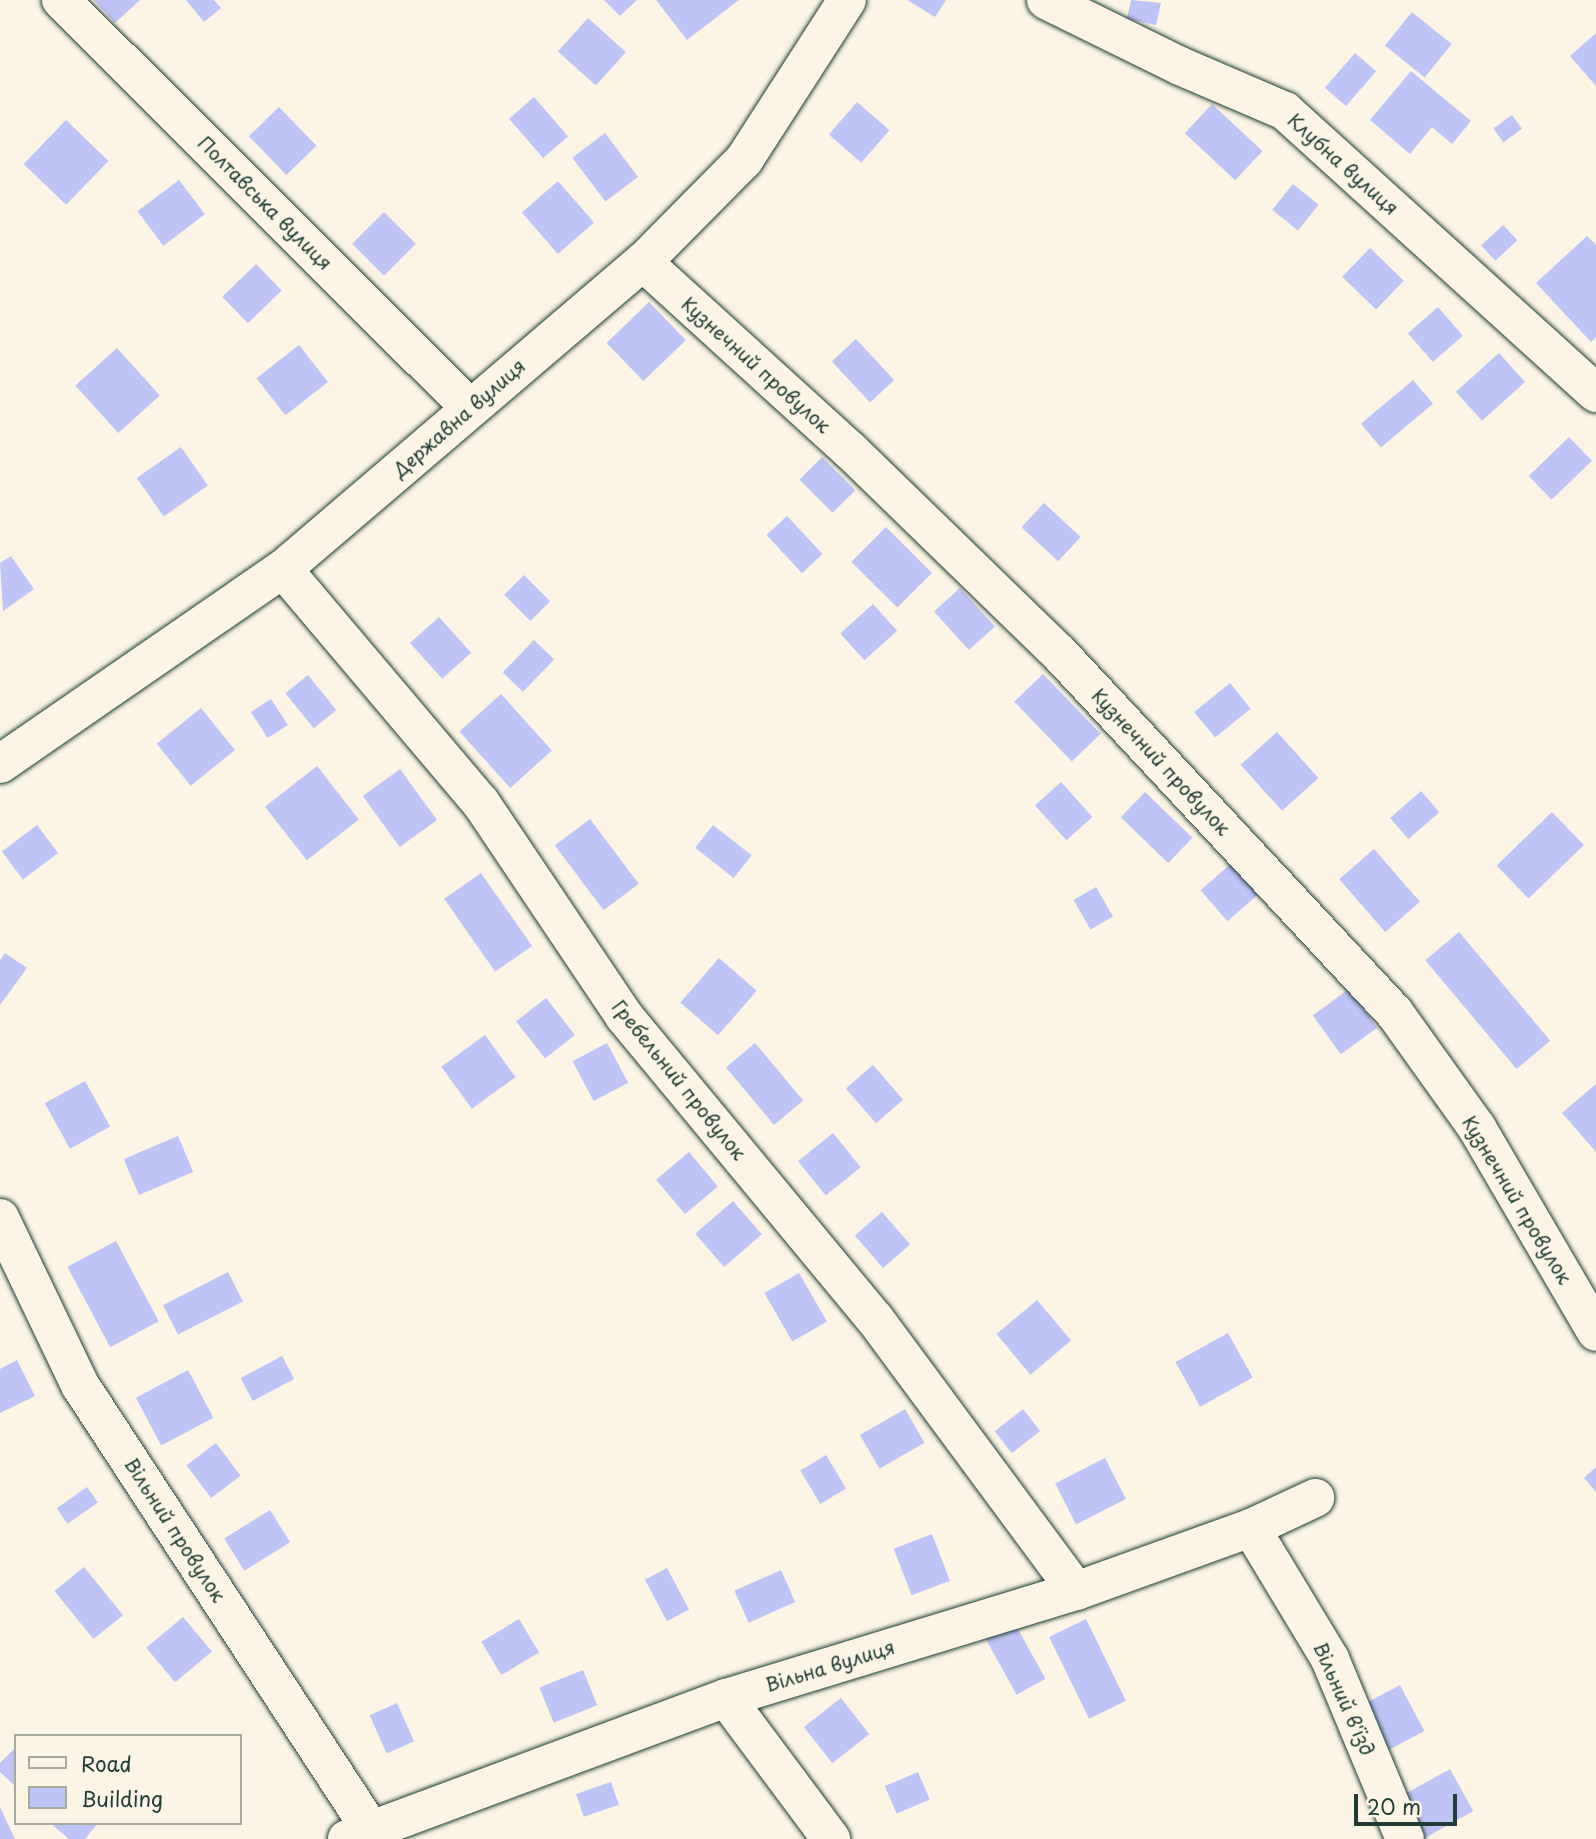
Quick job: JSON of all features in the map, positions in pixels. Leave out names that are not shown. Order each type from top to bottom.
[{"type":"street","name":"Полтавська вулиця","points":[[61,0],[469,407]]},
{"type":"street","name":"Державна вулиця","points":[[0,764],[283,569],[469,407],[643,262],[744,160],[847,0]]},
{"type":"street","name":"Клубна вулиця","points":[[1046,0],[1180,66],[1285,111],[1596,393]]},
{"type":"street","name":"Кузнечний провулок","points":[[643,262],[851,451],[1059,653],[1394,1012],[1477,1128],[1596,1332]]},
{"type":"street","name":"Гребельний провулок","points":[[283,569],[481,803],[624,1016],[875,1319],[1076,1591]]},
{"type":"street","name":"Вільний провулок","points":[[0,1218],[80,1385],[359,1835]]},
{"type":"street","name":"Вільна вулиця","points":[[359,1835],[726,1698],[1076,1591],[1251,1528],[1315,1498]]},
{"type":"street","name":"Вільний в'їзд","points":[[1251,1528],[1330,1659],[1405,1839]]},
{"type":"street","points":[[726,1698],[831,1839]]},
{"type":"building","points":[[94,0],[140,0],[115,23]]},
{"type":"building","points":[[186,0],[214,0],[221,8],[204,22]]},
{"type":"building","points":[[604,0],[637,0],[620,16]]},
{"type":"building","points":[[656,0],[739,0],[687,40]]},
{"type":"building","points":[[907,0],[946,0],[935,17]]},
{"type":"building","points":[[1131,0],[1161,3],[1156,25],[1127,19]]},
{"type":"building","points":[[1412,12],[1452,44],[1425,78],[1385,45]]},
{"type":"building","points":[[588,18],[626,52],[596,86],[558,51]]},
{"type":"building","points":[[1596,33],[1596,86],[1570,56]]},
{"type":"building","points":[[1355,53],[1376,71],[1346,106],[1325,88]]},
{"type":"building","points":[[1411,71],[1471,121],[1452,144],[1432,127],[1410,154],[1370,120]]},
{"type":"building","points":[[534,97],[568,136],[543,158],[509,119]]},
{"type":"building","points":[[857,102],[889,130],[861,163],[829,134]]},
{"type":"building","points":[[1212,104],[1262,151],[1235,180],[1185,133]]},
{"type":"building","points":[[279,107],[317,146],[286,175],[249,136]]},
{"type":"building","points":[[1512,115],[1522,129],[1503,142],[1493,129]]},
{"type":"building","points":[[66,120],[108,161],[66,205],[24,164]]},
{"type":"building","points":[[605,133],[638,177],[605,202],[572,158]]},
{"type":"building","points":[[179,180],[205,214],[163,246],[137,211]]},
{"type":"building","points":[[558,181],[594,223],[558,254],[522,212]]},
{"type":"building","points":[[1293,184],[1319,205],[1298,230],[1272,210]]},
{"type":"building","points":[[384,212],[416,244],[384,276],[352,244]]},
{"type":"building","points":[[1503,225],[1517,240],[1495,261],[1481,245]]},
{"type":"building","points":[[1587,236],[1596,245],[1596,337],[1591,342],[1536,283]]},
{"type":"building","points":[[1370,248],[1404,281],[1376,309],[1342,277]]},
{"type":"building","points":[[256,264],[282,291],[248,323],[222,297]]},
{"type":"building","points":[[649,302],[686,340],[643,381],[607,343]]},
{"type":"building","points":[[1438,307],[1463,336],[1433,362],[1408,333]]},
{"type":"building","points":[[856,339],[894,380],[870,402],[832,362]]},
{"type":"building","points":[[299,345],[328,382],[285,415],[256,378]]},
{"type":"building","points":[[117,348],[160,396],[118,433],[75,385]]},
{"type":"building","points":[[1499,353],[1525,382],[1482,421],[1456,392]]},
{"type":"building","points":[[1413,380],[1433,404],[1381,447],[1361,424]]},
{"type":"building","points":[[1569,437],[1592,461],[1552,500],[1529,476]]},
{"type":"building","points":[[181,447],[208,486],[164,516],[137,478]]},
{"type":"building","points":[[822,457],[855,490],[833,513],[799,480]]},
{"type":"building","points":[[1044,503],[1081,537],[1058,561],[1021,527]]},
{"type":"building","points":[[787,516],[822,554],[802,573],[767,535]]},
{"type":"building","points":[[886,527],[932,573],[897,608],[851,562]]},
{"type":"building","points":[[11,556],[34,589],[3,611],[0,563]]},
{"type":"building","points":[[524,575],[550,601],[530,621],[504,595]]},
{"type":"building","points":[[960,588],[995,627],[969,650],[934,611]]},
{"type":"building","points":[[873,604],[897,631],[864,660],[840,633]]},
{"type":"building","points":[[439,617],[471,653],[442,679],[410,643]]},
{"type":"building","points":[[534,640],[554,659],[523,692],[503,672]]},
{"type":"building","points":[[1043,674],[1101,734],[1072,761],[1014,702]]},
{"type":"building","points":[[308,675],[336,710],[314,728],[285,693]]},
{"type":"building","points":[[1230,683],[1251,709],[1215,738],[1194,712]]},
{"type":"building","points":[[501,694],[552,750],[510,788],[459,731]]},
{"type":"building","points":[[271,699],[288,725],[268,738],[251,712]]},
{"type":"building","points":[[201,708],[235,750],[191,786],[157,744]]},
{"type":"building","points":[[1277,732],[1318,778],[1282,811],[1241,765]]},
{"type":"building","points":[[317,766],[359,820],[307,860],[265,807]]},
{"type":"building","points":[[400,769],[437,820],[400,847],[363,796]]},
{"type":"building","points":[[1061,782],[1092,817],[1066,840],[1035,805]]},
{"type":"building","points":[[1421,791],[1439,812],[1408,839],[1390,818]]},
{"type":"building","points":[[1145,792],[1192,838],[1168,863],[1121,817]]},
{"type":"building","points":[[1552,812],[1584,845],[1529,899],[1497,865]]},
{"type":"building","points":[[590,819],[639,884],[604,910],[555,845]]},
{"type":"building","points":[[37,825],[58,853],[23,879],[2,851]]},
{"type":"building","points":[[713,825],[752,855],[734,878],[695,848]]},
{"type":"building","points":[[1374,849],[1420,902],[1385,932],[1339,879]]},
{"type":"building","points":[[1233,862],[1260,893],[1227,921],[1201,890]]},
{"type":"building","points":[[481,873],[532,946],[495,972],[444,899]]},
{"type":"building","points":[[1096,887],[1113,916],[1090,929],[1073,900]]},
{"type":"building","points":[[1459,932],[1550,1041],[1517,1069],[1425,960]]},
{"type":"building","points":[[5,953],[27,968],[0,1005],[0,960]]},
{"type":"building","points":[[719,958],[757,991],[718,1035],[680,1003]]},
{"type":"building","points":[[1349,989],[1377,1028],[1341,1054],[1313,1015]]},
{"type":"building","points":[[546,998],[575,1035],[545,1058],[516,1021]]},
{"type":"building","points":[[485,1035],[516,1077],[472,1109],[441,1067]]},
{"type":"building","points":[[607,1043],[628,1083],[594,1101],[573,1061]]},
{"type":"building","points":[[755,1043],[803,1100],[774,1125],[726,1067]]},
{"type":"building","points":[[873,1065],[903,1100],[876,1123],[846,1089]]},
{"type":"building","points":[[85,1081],[110,1126],[70,1149],[45,1103]]},
{"type":"building","points":[[1596,1084],[1596,1152],[1562,1113]]},
{"type":"building","points":[[833,1133],[861,1167],[826,1196],[798,1161]]},
{"type":"building","points":[[178,1136],[193,1172],[139,1195],[124,1159]]},
{"type":"building","points":[[689,1152],[718,1186],[685,1214],[656,1180]]},
{"type":"building","points":[[733,1201],[762,1234],[724,1267],[695,1234]]},
{"type":"building","points":[[882,1212],[910,1244],[883,1268],[855,1236]]},
{"type":"building","points":[[116,1241],[159,1321],[110,1347],[67,1267]]},
{"type":"building","points":[[228,1272],[243,1301],[178,1335],[163,1305]]},
{"type":"building","points":[[799,1273],[827,1321],[792,1341],[764,1293]]},
{"type":"building","points":[[1037,1300],[1071,1341],[1030,1375],[996,1334]]},
{"type":"building","points":[[1228,1333],[1253,1378],[1200,1407],[1176,1362]]},
{"type":"building","points":[[282,1356],[294,1379],[253,1401],[241,1378]]},
{"type":"building","points":[[17,1360],[35,1396],[0,1413],[0,1369]]},
{"type":"building","points":[[188,1370],[213,1418],[161,1445],[136,1398]]},
{"type":"building","points":[[905,1409],[925,1443],[879,1469],[860,1435]]},
{"type":"building","points":[[1023,1409],[1040,1431],[1012,1453],[995,1431]]},
{"type":"building","points":[[216,1443],[241,1476],[211,1498],[186,1465]]},
{"type":"building","points":[[826,1455],[846,1488],[820,1504],[800,1470]]},
{"type":"building","points":[[1105,1458],[1126,1499],[1076,1524],[1055,1483]]},
{"type":"building","points":[[1596,1467],[1596,1492],[1584,1478]]},
{"type":"building","points":[[87,1487],[98,1503],[68,1524],[57,1508]]},
{"type":"building","points":[[270,1510],[290,1542],[244,1571],[224,1539]]},
{"type":"building","points":[[932,1534],[950,1581],[912,1595],[894,1549]]},
{"type":"building","points":[[84,1567],[123,1615],[93,1639],[54,1591]]},
{"type":"building","points":[[667,1568],[689,1609],[667,1621],[645,1580]]},
{"type":"building","points":[[781,1570],[795,1602],[749,1623],[734,1591]]},
{"type":"building","points":[[183,1617],[212,1651],[175,1682],[146,1648]]},
{"type":"building","points":[[519,1619],[539,1652],[501,1675],[481,1642]]},
{"type":"building","points":[[1086,1619],[1126,1701],[1089,1719],[1049,1637]]},
{"type":"building","points":[[1014,1622],[1046,1679],[1017,1695],[985,1638]]},
{"type":"building","points":[[583,1670],[597,1705],[554,1723],[539,1688]]},
{"type":"building","points":[[1400,1685],[1424,1731],[1383,1753],[1359,1707]]},
{"type":"building","points":[[841,1698],[869,1734],[832,1763],[804,1727]]},
{"type":"building","points":[[397,1703],[414,1741],[387,1754],[370,1715]]},
{"type":"building","points":[[14,1749],[14,1785],[0,1772],[0,1763]]},
{"type":"building","points":[[1450,1769],[1473,1811],[1424,1838],[1401,1796]]},
{"type":"building","points":[[918,1772],[930,1800],[897,1814],[885,1786]]},
{"type":"building","points":[[611,1782],[619,1805],[584,1817],[576,1794]]},
{"type":"building","points":[[0,1807],[15,1839],[0,1839]]},
{"type":"building","points":[[52,1825],[96,1825],[85,1839],[69,1839]]}]
